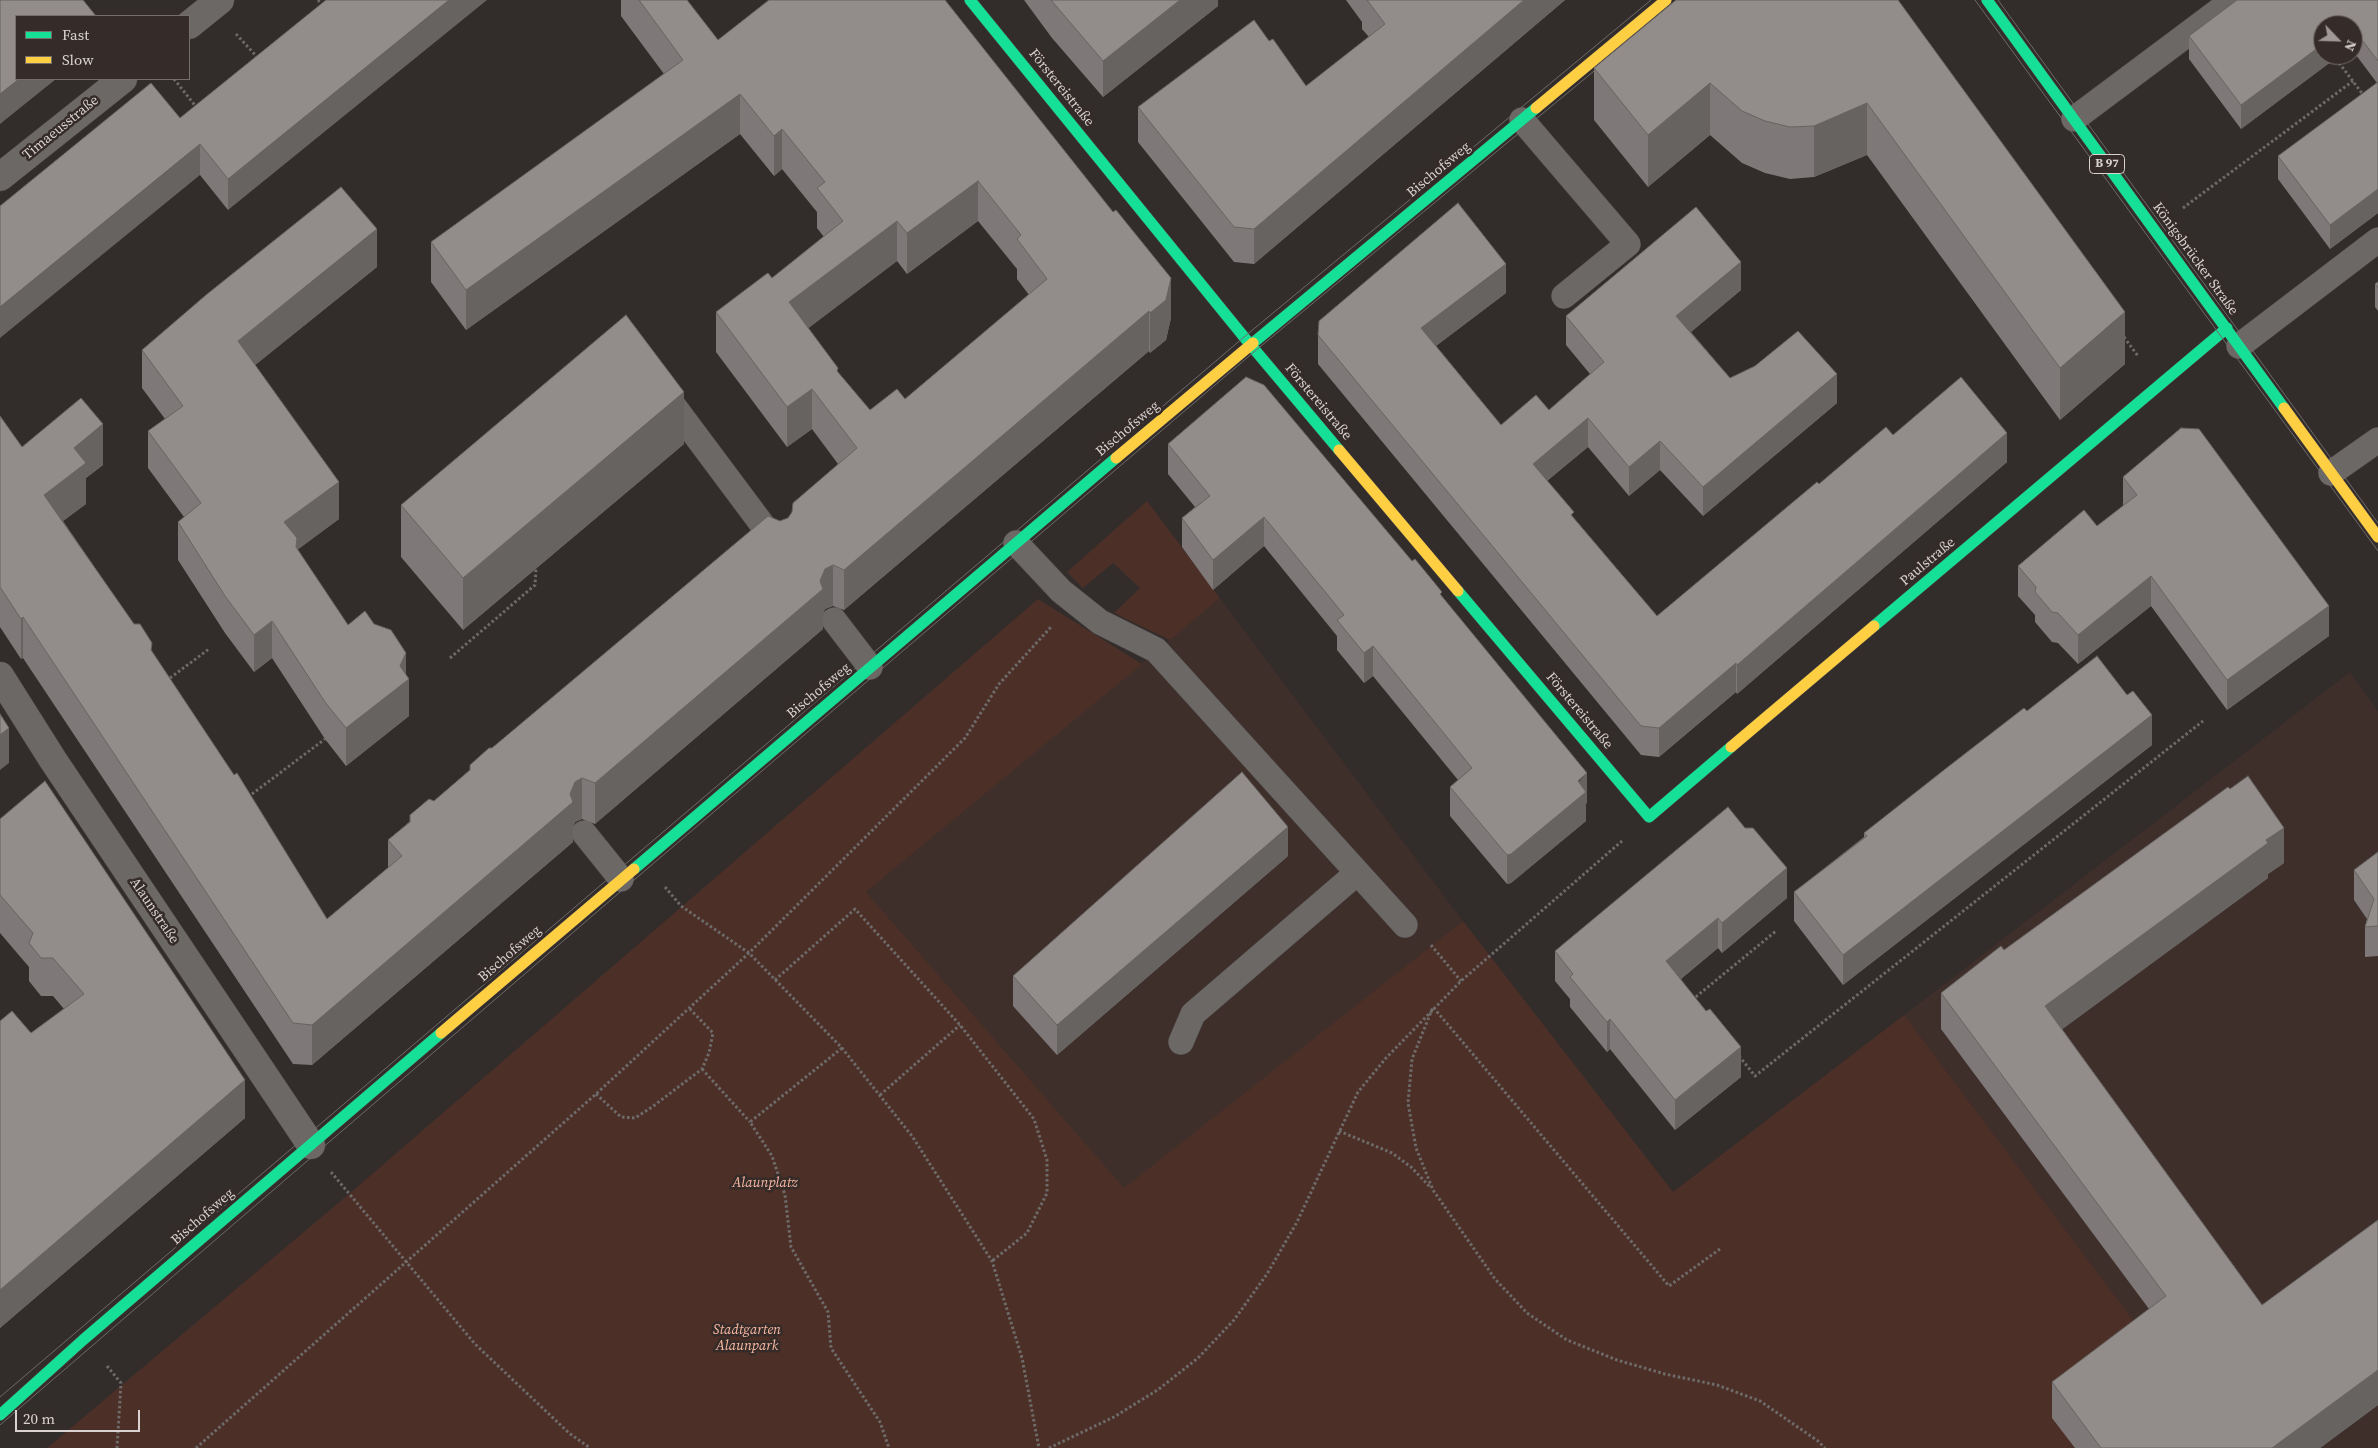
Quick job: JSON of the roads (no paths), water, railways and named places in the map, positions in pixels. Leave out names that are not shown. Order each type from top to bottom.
[{"type":"street","name":"Förstereistraße","points":[[970,0],[1250,345],[1649,817]]},
{"type":"street","name":"Bischofsweg","points":[[0,1415],[83,1340],[870,667],[1250,345],[1666,0]]},
{"type":"street","name":"Königsbrücker Straße","points":[[1987,0],[2378,537]]},
{"type":"street","points":[[190,24],[216,4]]},
{"type":"street","name":"Timaeusstraße","points":[[0,177],[122,80]]},
{"type":"street","name":"Paulstraße","points":[[1649,817],[2158,384],[2233,337]]},
{"type":"street","name":"Alaunstraße","points":[[0,676],[53,760],[311,1144]]},
{"type":"lane","points":[[2074,119],[2233,0]]},
{"type":"lane","points":[[1522,120],[1628,244],[1564,296]]},
{"type":"lane","points":[[2233,337],[2378,240]]},
{"type":"lane","points":[[648,372],[779,547]]},
{"type":"lane","points":[[2331,473],[2378,440]]},
{"type":"lane","points":[[1016,543],[1061,590],[1100,622],[1156,650],[1405,925]]},
{"type":"lane","points":[[834,620],[870,667]]},
{"type":"lane","points":[[584,833],[621,879]]},
{"type":"lane","points":[[1181,1042],[1193,1014],[1357,873]]},
{"type":"tram line","points":[[0,1397],[1244,337],[1651,0]]},
{"type":"tram line","points":[[1975,0],[2378,551]]},
{"type":"tram line","points":[[1998,0],[2378,523]]},
{"type":"tram line","points":[[0,1425],[648,868],[1255,351],[1605,62]]},
{"type":"park label","name":"Alaunplatz","points":[[765,1183]]},
{"type":"park label","name":"Stadtgarten Alaunpark","points":[[747,1338]]}]
